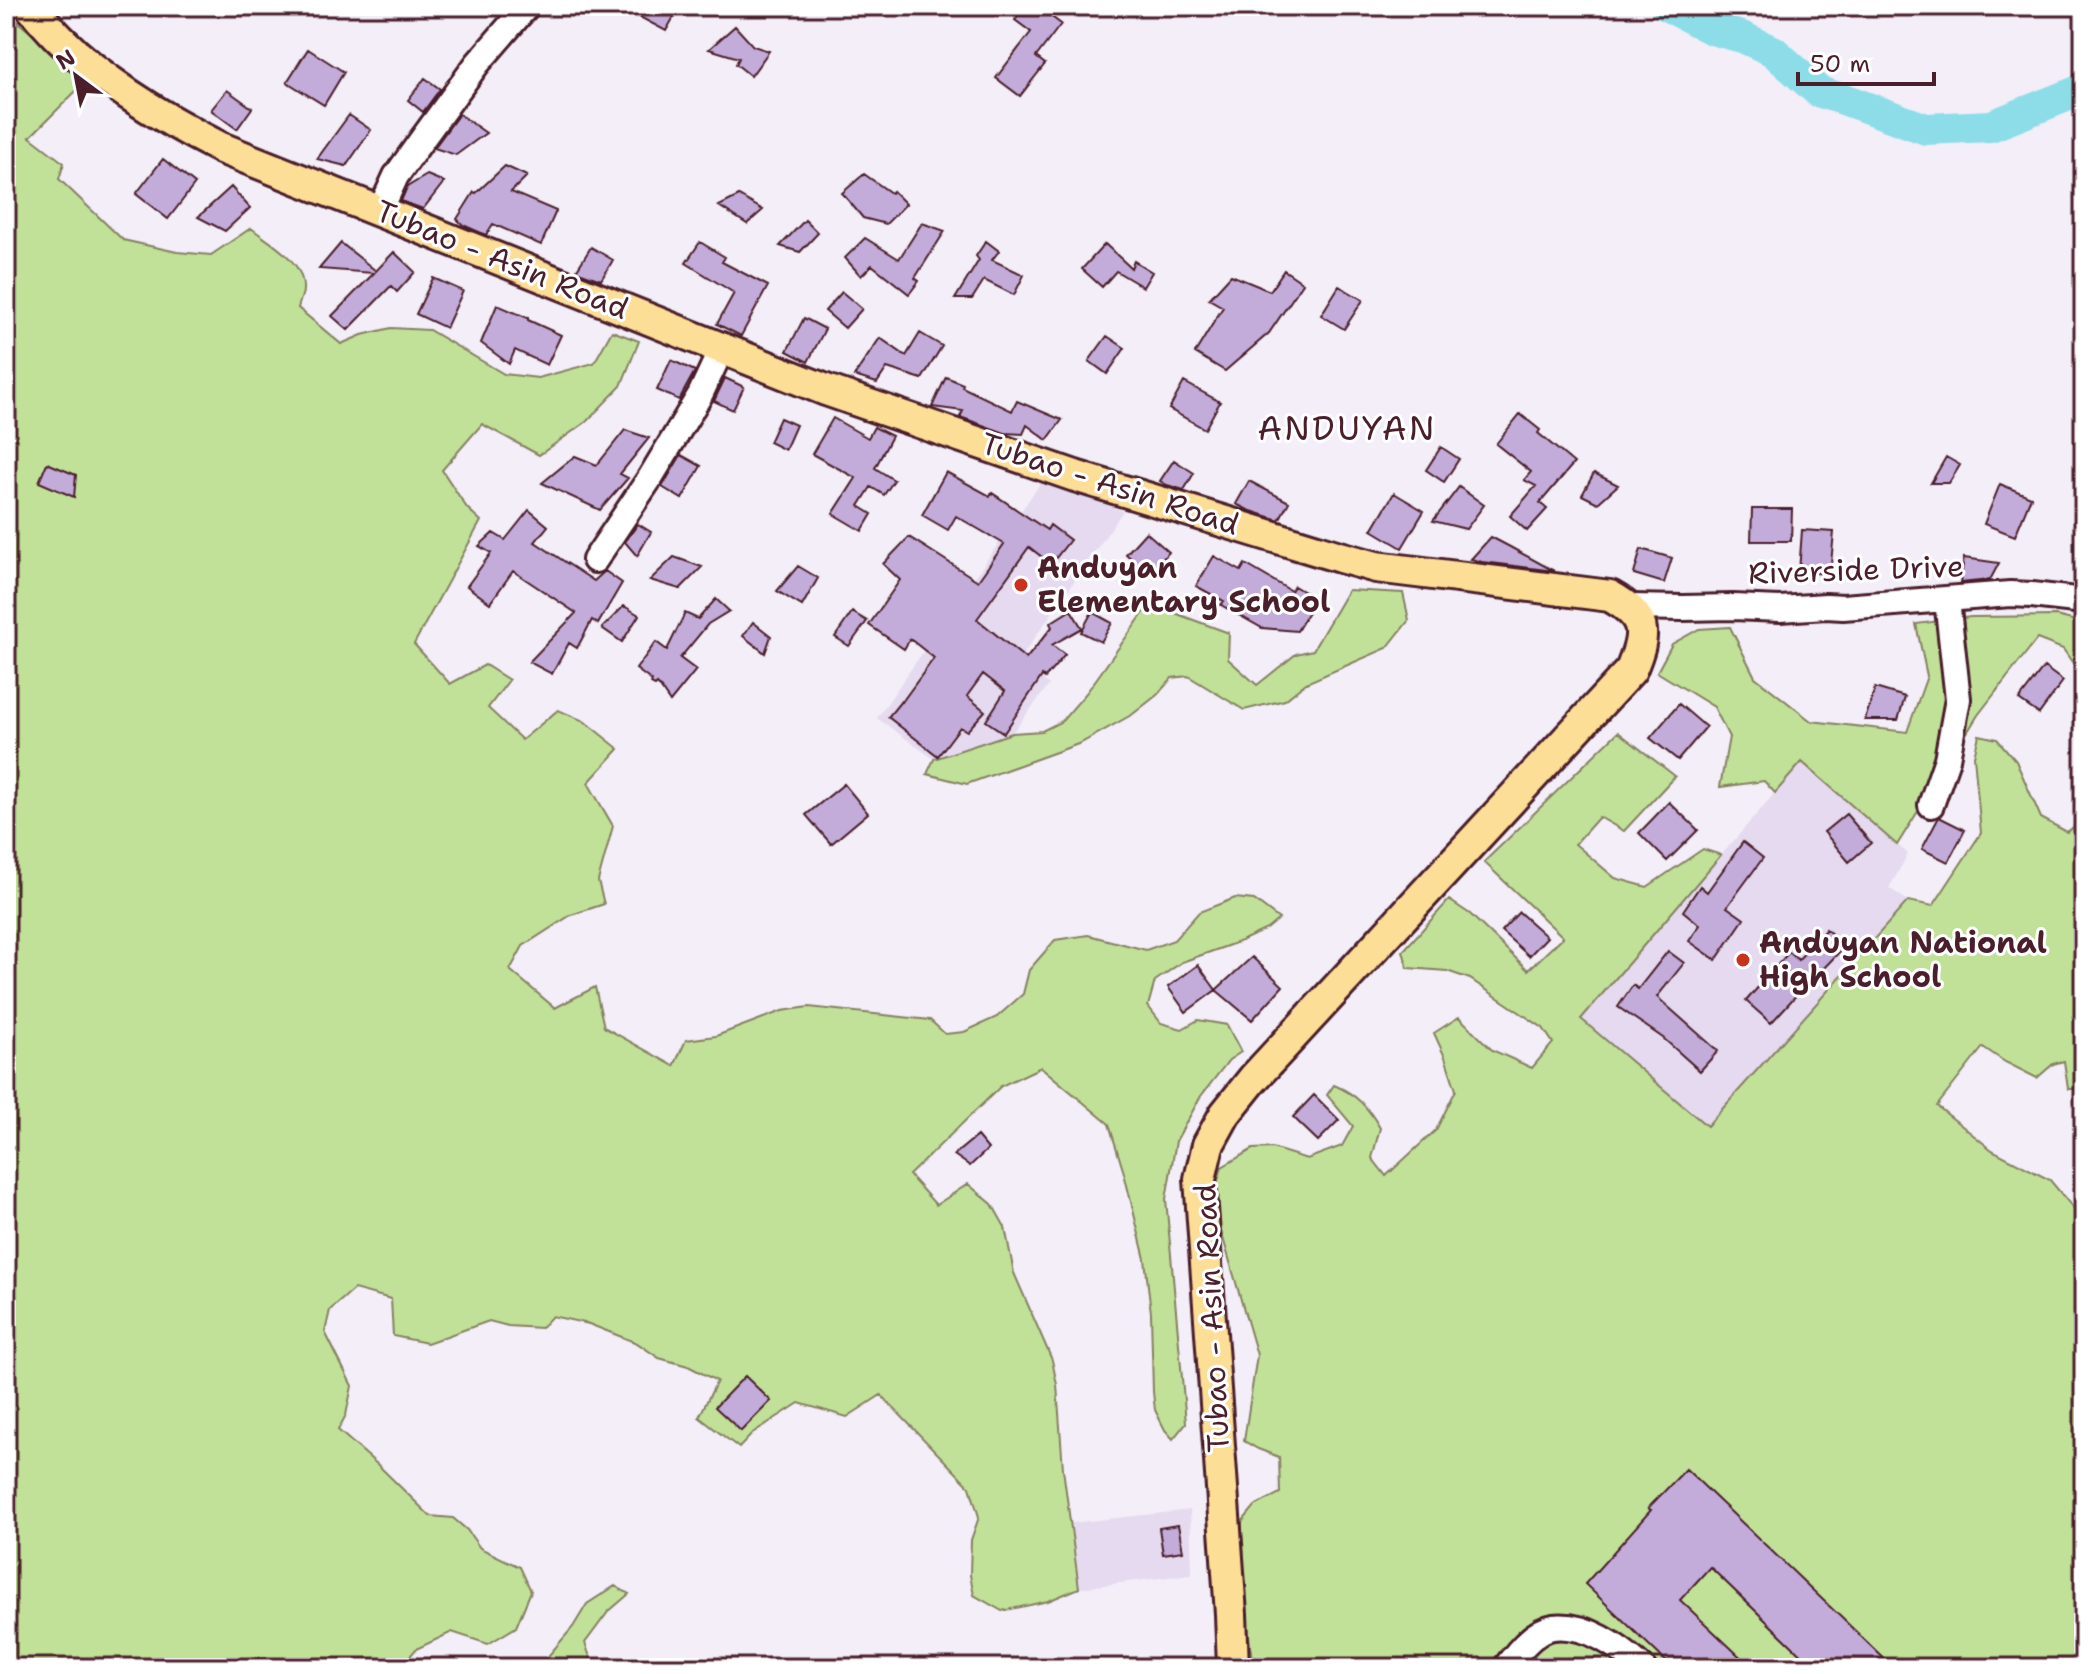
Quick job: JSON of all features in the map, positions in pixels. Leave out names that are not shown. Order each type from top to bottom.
[{"type":"main road","name":"Tubao - Asin Road","points":[[30,6],[61,40],[108,79],[189,132],[221,148],[826,390],[1075,476],[1376,567],[1610,596],[1630,607],[1640,624],[1641,646],[1631,670],[1253,1079],[1225,1114],[1208,1145],[1200,1179],[1233,1668]]},
{"type":"street","points":[[380,211],[396,176],[423,138],[477,64],[527,6]]},
{"type":"street","points":[[595,560],[700,395],[722,348]]},
{"type":"street","name":"Riverside Drive","points":[[1630,607],[1843,607],[2010,594],[2084,601]]},
{"type":"street","points":[[1931,805],[1947,759],[1958,699],[1947,600]]},
{"type":"street","points":[[1505,1668],[1522,1646],[1551,1627],[1588,1630],[1643,1668]]},
{"type":"shaded area","name":"Anduyan Elementary School","points":[[1042,481],[1123,511],[1020,659],[1049,685],[1012,733],[934,759],[877,718]]},
{"type":"shaded area","name":"Anduyan National High School","points":[[1802,761],[1908,854],[1889,888],[1908,901],[1707,1126],[1581,1019]]},
{"type":"shaded area","points":[[1190,1510],[1192,1574],[1079,1588],[1071,1523]]},
{"type":"green space","points":[[6,12],[87,80],[30,137],[64,163],[59,179],[123,240],[177,252],[211,255],[251,228],[276,247],[298,270],[303,292],[298,308],[341,344],[391,328],[429,330],[504,374],[538,378],[594,363],[612,331],[639,341],[621,386],[586,422],[539,455],[482,424],[442,470],[467,508],[481,521],[414,644],[450,684],[485,665],[509,680],[488,708],[522,740],[558,710],[584,721],[619,749],[588,783],[613,826],[598,881],[604,904],[571,915],[523,946],[510,970],[555,1008],[595,987],[604,1027],[674,1066],[686,1040],[716,1036],[782,1011],[809,1007],[930,1020],[945,1034],[964,1032],[997,1017],[1023,994],[1029,970],[1055,940],[1088,935],[1146,950],[1174,940],[1199,912],[1235,898],[1254,900],[1279,919],[1267,929],[1241,941],[1182,962],[1155,981],[1148,1006],[1161,1023],[1182,1029],[1198,1020],[1227,1025],[1241,1052],[1229,1060],[1201,1096],[1176,1141],[1166,1199],[1186,1423],[1173,1439],[1155,1410],[1151,1313],[1145,1259],[1109,1124],[1041,1067],[1001,1086],[909,1175],[936,1205],[968,1184],[992,1204],[1005,1227],[1014,1273],[1052,1360],[1079,1588],[1048,1601],[1002,1611],[974,1595],[970,1575],[971,1540],[979,1517],[970,1487],[881,1395],[847,1417],[799,1403],[754,1432],[739,1448],[699,1417],[717,1381],[688,1366],[659,1358],[637,1343],[589,1324],[552,1316],[541,1328],[508,1326],[489,1321],[427,1343],[393,1336],[391,1299],[354,1289],[330,1310],[325,1332],[352,1386],[346,1415],[338,1430],[430,1516],[453,1518],[480,1548],[520,1567],[531,1591],[516,1627],[488,1644],[452,1632],[416,1649],[400,1668],[6,1668],[6,940],[9,930],[6,920]]},
{"type":"green space","points":[[1348,590],[1403,593],[1409,620],[1387,648],[1306,683],[1285,700],[1244,710],[1188,676],[1172,678],[1133,714],[1081,743],[967,784],[927,774],[934,759],[1012,733],[1042,731],[1062,721],[1087,692],[1150,604],[1229,633],[1228,659],[1257,685],[1296,654],[1313,650]]},
{"type":"green space","points":[[2056,616],[2084,623],[2084,679],[2063,649],[2037,639],[1978,715],[1897,845],[1802,762],[1775,793],[1764,781],[1720,787],[1729,737],[1714,707],[1657,672],[1672,644],[1699,629],[1730,627],[1755,677],[1811,721],[1907,732],[1927,676],[1916,624],[1971,617]]},
{"type":"green space","points":[[1618,732],[1675,776],[1624,831],[1599,817],[1575,844],[1615,878],[1647,887],[1703,849],[1721,855],[1581,1019],[1707,1126],[1908,901],[1933,906],[1981,833],[1974,756],[1979,735],[1997,739],[2016,761],[2041,818],[2067,832],[2084,819],[2084,1082],[2076,1089],[2068,1089],[2064,1061],[2053,1064],[2037,1078],[1983,1047],[1937,1106],[1992,1150],[2050,1180],[2084,1221],[2084,1668],[1253,1668],[1240,1562],[1242,1522],[1255,1506],[1280,1493],[1279,1457],[1244,1441],[1257,1355],[1212,1200],[1222,1167],[1253,1149],[1272,1148],[1307,1159],[1342,1146],[1353,1126],[1327,1095],[1334,1085],[1361,1102],[1380,1128],[1372,1158],[1386,1176],[1436,1130],[1456,1090],[1434,1033],[1459,1017],[1492,1050],[1532,1068],[1553,1043],[1543,1028],[1470,979],[1447,971],[1408,968],[1403,951],[1449,900],[1470,914],[1528,970],[1563,937],[1484,862]]},
{"type":"green space","points":[[615,1586],[629,1594],[608,1612],[585,1643],[594,1668],[538,1668],[573,1627],[587,1604]]},
{"type":"building","points":[[619,6],[680,6],[666,31]]},
{"type":"building","points":[[1026,6],[1037,6],[1061,24],[1036,57],[1045,64],[1020,96],[996,78],[1031,32],[1015,20]]},
{"type":"building","points":[[735,26],[753,46],[769,51],[751,76],[736,64],[739,58],[709,49]]},
{"type":"building","points":[[308,49],[344,72],[324,105],[287,82]]},
{"type":"building","points":[[425,78],[440,89],[423,112],[408,100]]},
{"type":"building","points":[[227,90],[252,108],[237,129],[211,110]]},
{"type":"building","points":[[459,114],[486,133],[456,155],[434,148]]},
{"type":"building","points":[[349,115],[371,130],[346,166],[317,159]]},
{"type":"building","points":[[163,159],[195,184],[168,219],[136,194]]},
{"type":"building","points":[[505,166],[527,176],[511,192],[556,211],[541,245],[493,224],[486,235],[457,219],[474,192]]},
{"type":"building","points":[[864,174],[891,193],[893,191],[906,204],[886,224],[863,218],[842,193]]},
{"type":"building","points":[[427,175],[444,182],[423,209],[401,201],[407,187]]},
{"type":"building","points":[[231,187],[250,208],[225,231],[198,217]]},
{"type":"building","points":[[739,196],[763,210],[747,224],[719,206]]},
{"type":"building","points":[[805,220],[818,233],[800,252],[780,246]]},
{"type":"building","points":[[922,223],[945,231],[915,278],[919,281],[909,294],[872,265],[861,276],[845,258],[865,238],[899,259]]},
{"type":"building","points":[[986,241],[999,251],[992,260],[1024,275],[1014,295],[984,280],[972,299],[955,299],[979,260],[976,256]]},
{"type":"building","points":[[700,242],[725,257],[722,262],[768,286],[741,336],[717,324],[734,293],[686,263]]},
{"type":"building","points":[[341,243],[376,271],[394,252],[415,272],[397,292],[391,286],[348,330],[332,316],[374,273],[319,269]]},
{"type":"building","points":[[1105,244],[1131,268],[1134,261],[1152,272],[1143,287],[1116,271],[1102,287],[1082,269]]},
{"type":"building","points":[[591,247],[613,260],[601,280],[576,271]]},
{"type":"building","points":[[1284,270],[1303,283],[1269,333],[1225,371],[1195,353],[1223,307],[1209,299],[1231,275],[1270,291]]},
{"type":"building","points":[[433,278],[463,291],[446,328],[416,314]]},
{"type":"building","points":[[1339,286],[1363,300],[1344,329],[1321,315]]},
{"type":"building","points":[[842,292],[862,309],[845,328],[825,311]]},
{"type":"building","points":[[497,305],[561,335],[547,365],[515,350],[509,364],[481,343]]},
{"type":"building","points":[[804,318],[825,329],[808,362],[787,351]]},
{"type":"building","points":[[920,333],[942,346],[922,379],[887,368],[877,383],[854,376],[880,338],[906,356]]},
{"type":"building","points":[[1107,336],[1125,348],[1107,374],[1089,361]]},
{"type":"building","points":[[671,360],[695,371],[679,400],[657,390]]},
{"type":"building","points":[[946,377],[1012,411],[1017,401],[1062,420],[1047,440],[1027,425],[1023,434],[1005,433],[960,417],[963,411],[932,407]]},
{"type":"building","points":[[725,378],[744,387],[733,410],[714,401]]},
{"type":"building","points":[[1184,382],[1220,402],[1205,429],[1169,409]]},
{"type":"building","points":[[1520,414],[1574,463],[1540,503],[1547,509],[1527,531],[1510,516],[1536,486],[1524,480],[1531,472],[1496,444]]},
{"type":"building","points":[[780,418],[796,425],[785,450],[769,442]]},
{"type":"building","points":[[833,418],[868,438],[874,427],[892,436],[875,468],[894,480],[884,495],[871,487],[859,506],[872,514],[862,531],[833,514],[856,478],[812,454]]},
{"type":"building","points":[[625,430],[649,438],[620,474],[628,478],[600,510],[542,483],[575,456],[597,465]]},
{"type":"building","points":[[1441,447],[1459,459],[1444,482],[1426,470]]},
{"type":"building","points":[[681,455],[701,466],[682,499],[662,487]]},
{"type":"building","points":[[1946,457],[1960,465],[1949,483],[1931,483]]},
{"type":"building","points":[[1174,460],[1194,473],[1184,490],[1160,481]]},
{"type":"building","points":[[47,463],[76,475],[74,497],[39,482]]},
{"type":"building","points":[[946,472],[990,496],[992,493],[1047,530],[1050,525],[1070,540],[1051,564],[1029,547],[977,619],[1026,659],[1052,627],[1050,623],[1071,610],[1082,628],[1052,645],[1065,655],[1045,678],[1042,676],[1004,733],[986,721],[1005,691],[983,674],[967,696],[985,711],[967,731],[960,727],[938,756],[888,717],[934,658],[910,639],[904,649],[869,625],[900,580],[883,564],[909,537],[978,581],[1004,544],[956,516],[948,530],[922,515]]},
{"type":"building","points":[[1594,473],[1618,485],[1598,503],[1582,495]]},
{"type":"building","points":[[1249,481],[1289,502],[1279,520],[1236,504]]},
{"type":"building","points":[[2000,484],[2031,497],[2015,536],[1984,524]]},
{"type":"building","points":[[1459,487],[1484,505],[1466,529],[1433,521]]},
{"type":"building","points":[[1394,493],[1424,511],[1402,548],[1372,530]]},
{"type":"building","points":[[1752,509],[1792,509],[1791,541],[1751,541]]},
{"type":"building","points":[[529,510],[548,526],[535,542],[594,581],[605,571],[622,583],[598,624],[592,620],[577,648],[569,643],[552,674],[529,662],[576,613],[513,571],[490,603],[467,586],[491,553],[479,546],[493,533],[505,540]]},
{"type":"building","points":[[638,524],[651,532],[637,556],[625,542]]},
{"type":"building","points":[[1802,530],[1834,532],[1830,574],[1799,572]]},
{"type":"building","points":[[1146,532],[1169,552],[1149,574],[1126,554]]},
{"type":"building","points":[[1491,537],[1554,571],[1471,559]]},
{"type":"building","points":[[1641,549],[1672,558],[1664,583],[1634,574]]},
{"type":"building","points":[[1214,556],[1241,571],[1245,564],[1291,591],[1294,586],[1316,599],[1297,631],[1262,628],[1221,605],[1224,601],[1196,586]]},
{"type":"building","points":[[674,557],[702,567],[680,589],[650,580]]},
{"type":"building","points":[[1964,558],[1999,563],[1990,580],[1960,583]]},
{"type":"building","points":[[798,566],[818,578],[802,606],[777,591]]},
{"type":"building","points":[[716,599],[729,611],[708,624],[680,658],[696,670],[670,702],[657,684],[651,684],[652,681],[636,669],[656,642],[667,650],[685,613],[698,619]]},
{"type":"building","points":[[624,606],[639,615],[622,642],[602,628]]},
{"type":"building","points":[[852,612],[867,621],[849,646],[835,637]]},
{"type":"building","points":[[1092,612],[1112,623],[1101,642],[1081,632]]},
{"type":"building","points":[[753,622],[771,636],[765,653],[743,636]]},
{"type":"building","points":[[2044,667],[2063,681],[2039,714],[2019,700]]},
{"type":"building","points":[[1875,688],[1905,697],[1898,720],[1865,720]]},
{"type":"building","points":[[1679,704],[1706,727],[1678,760],[1650,738]]},
{"type":"building","points":[[844,784],[868,813],[831,844],[806,815]]},
{"type":"building","points":[[1669,802],[1698,830],[1667,861],[1639,833]]},
{"type":"building","points":[[1846,814],[1871,843],[1849,862],[1824,832]]},
{"type":"building","points":[[1939,817],[1965,830],[1948,862],[1922,849]]},
{"type":"building","points":[[1743,842],[1763,858],[1727,907],[1744,919],[1716,960],[1689,941],[1700,925],[1683,911],[1700,886],[1707,892]]},
{"type":"building","points":[[1519,912],[1547,937],[1529,956],[1501,931]]},
{"type":"building","points":[[1826,929],[1845,946],[1771,1023],[1746,1001],[1789,952],[1798,960]]},
{"type":"building","points":[[1668,951],[1684,963],[1657,997],[1718,1051],[1700,1071],[1663,1038],[1618,1007],[1633,985],[1638,989]]},
{"type":"building","points":[[1252,957],[1283,986],[1252,1020],[1216,990]]},
{"type":"building","points":[[1198,965],[1216,990],[1186,1012],[1168,987]]},
{"type":"building","points":[[1314,1095],[1339,1120],[1318,1141],[1293,1117]]},
{"type":"building","points":[[977,1136],[988,1149],[970,1166],[954,1155]]},
{"type":"building","points":[[745,1376],[771,1401],[741,1431],[715,1407]]},
{"type":"building","points":[[1686,1469],[1894,1668],[1815,1668],[1710,1567],[1680,1600],[1752,1668],[1673,1668],[1585,1584],[1651,1510],[1648,1508]]},
{"type":"building","points":[[1178,1525],[1183,1551],[1163,1554],[1159,1528]]},
{"type":"waterway","points":[[1668,6],[1712,29],[1742,37],[1773,51],[1819,92],[1926,129],[1991,126],[2084,89]]},
{"type":"place","name":"Anduyan Elementary School","points":[[1021,585]]},
{"type":"place","name":"Anduyan National High School","points":[[1743,960]]},
{"type":"district","name":"ANDUYAN","points":[[1347,428]]}]
